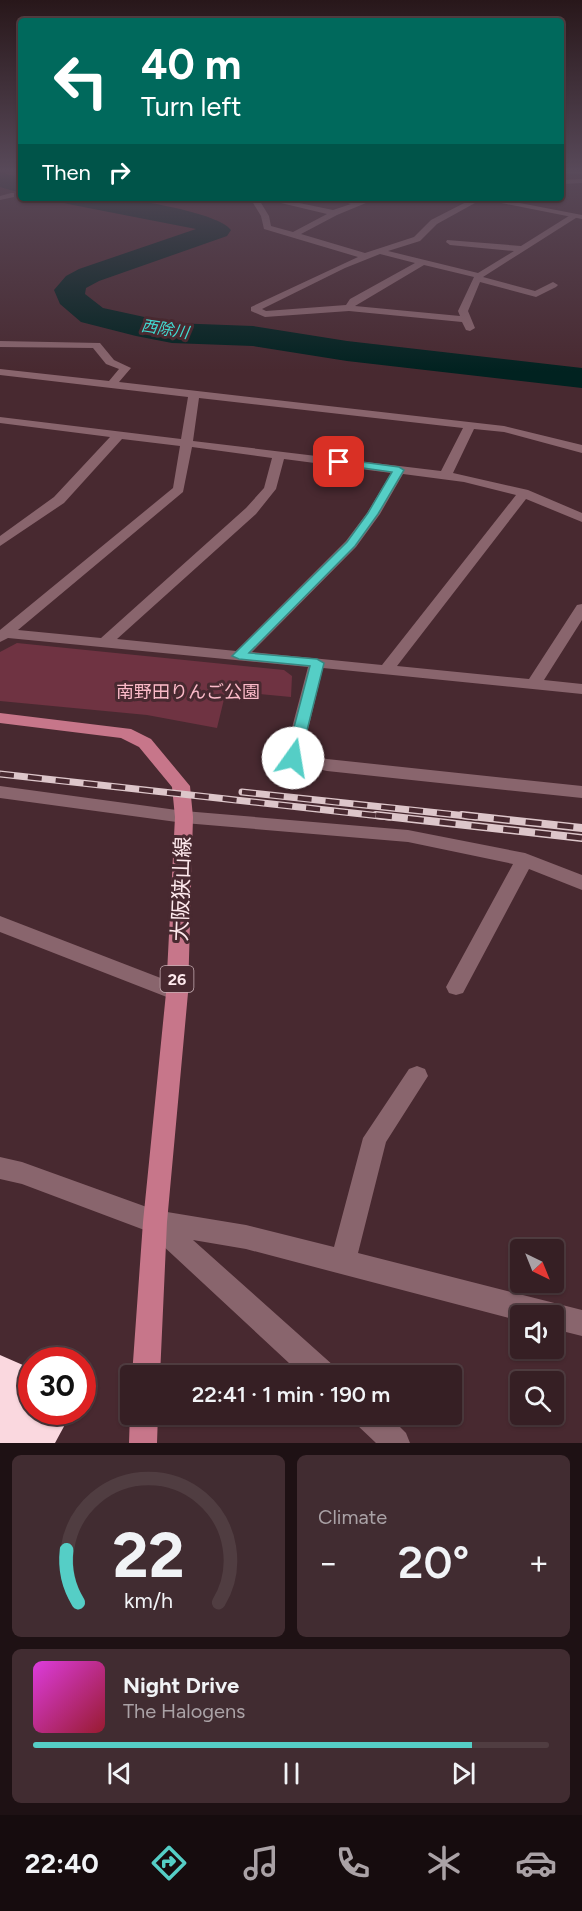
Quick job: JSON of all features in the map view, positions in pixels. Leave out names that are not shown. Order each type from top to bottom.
[{"type":"main road","name":"大阪狭山線","points":[[0,718],[125,733],[145,743],[181,786],[184,817],[177,993],[155,1222],[147,1365]]},
{"type":"main road","points":[[143,1443],[144,1425]]},
{"type":"street","points":[[299,236],[365,256]]},
{"type":"street","points":[[420,236],[365,256],[254,309],[265,314],[349,308],[468,324],[463,311],[471,289],[478,278],[544,236]]},
{"type":"street","points":[[450,242],[523,249]]},
{"type":"street","points":[[379,250],[536,294],[553,285]]},
{"type":"street","points":[[349,308],[353,301],[422,262]]},
{"type":"street","points":[[0,344],[96,345],[110,362],[126,368],[112,384]]},
{"type":"street","points":[[0,372],[470,424],[504,429],[582,449]]},
{"type":"street","points":[[2,635],[179,489],[194,394]]},
{"type":"street","points":[[0,432],[6,421],[445,476],[524,492],[582,518]]},
{"type":"street","points":[[445,476],[470,424]]},
{"type":"street","points":[[0,542],[59,500],[119,435]]},
{"type":"street","points":[[104,643],[251,511],[270,489],[279,455]]},
{"type":"street","points":[[239,656],[351,544],[373,514],[399,470]]},
{"type":"street","points":[[386,670],[524,492]]},
{"type":"street","points":[[533,684],[582,608]]},
{"type":"street","points":[[2,635],[582,689]]},
{"type":"street","points":[[317,663],[293,758],[327,765],[582,792]]},
{"type":"street","points":[[0,792],[184,817],[408,837],[525,860],[582,883]]},
{"type":"street","points":[[456,987],[525,860]]},
{"type":"street","points":[[0,924],[177,993]]},
{"type":"street","points":[[343,1262],[375,1138],[417,1076]]},
{"type":"street","points":[[0,1168],[22,1173],[155,1222],[246,1237],[510,1305]]},
{"type":"street","points":[[155,1222],[312,1365]]},
{"type":"street","points":[[564,1319],[582,1323]]},
{"type":"street","points":[[377,1425],[396,1443]]},
{"type":"green space","name":"南野田りんご公園","points":[[17,643],[284,670],[292,676],[291,697],[226,691],[217,728],[147,715],[0,701],[0,652]]},
{"type":"building","points":[[0,1355],[18,1363],[18,1425],[65,1425],[55,1443],[0,1443]]},
{"type":"waterway","name":"西除川","points":[[200,236],[89,275],[76,282],[69,290],[71,298],[92,315],[136,327],[172,333],[253,336],[347,351],[582,378]]},
{"type":"railway","points":[[0,774],[389,817]]},
{"type":"railway","points":[[242,792],[476,817]]},
{"type":"railway","points":[[376,815],[582,838]]},
{"type":"railway","points":[[462,815],[582,828]]},
{"type":"route","points":[[293,758],[317,663],[239,656],[351,544],[373,514],[399,470],[339,462]]}]
